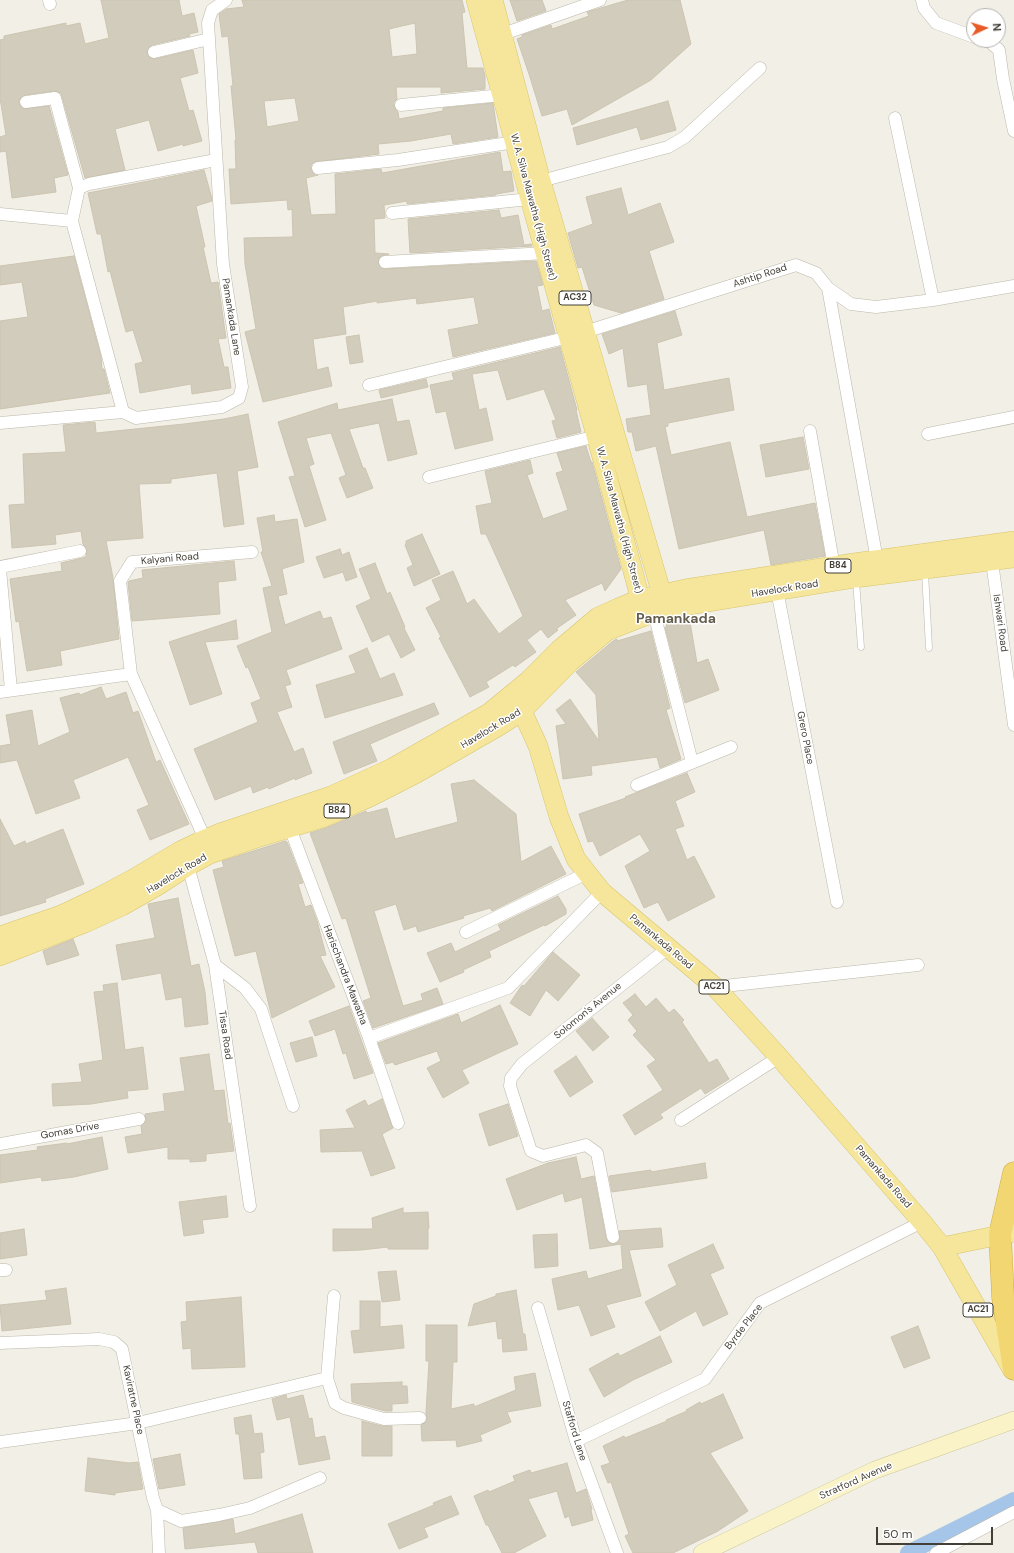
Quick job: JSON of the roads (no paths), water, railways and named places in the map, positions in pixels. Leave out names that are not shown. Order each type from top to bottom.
[{"type":"highway","points":[[1014,1173],[1007,1233],[1003,1297],[1014,1369]]},
{"type":"main road","name":"W. A. Silva Mawatha (High Street)","points":[[476,0],[530,199],[546,253],[577,335],[653,606]]},
{"type":"main road","name":"W. A. Silva Mawatha (High Street)","points":[[493,0],[541,181],[577,335],[597,436],[653,606]]},
{"type":"main road","name":"Havelock Road","points":[[0,936],[61,915],[133,879],[180,850],[205,839],[331,796],[392,768],[489,713],[511,696],[559,650],[598,617],[775,583],[855,571],[924,569],[990,553],[1014,542]]},
{"type":"main road","name":"Havelock Road","points":[[775,583],[834,567],[855,571],[877,560],[990,553],[1014,558]]},
{"type":"main road","name":"Havelock Road","points":[[0,956],[85,923],[122,906],[210,854],[322,818],[370,797],[417,773],[522,711],[570,662],[607,631],[653,606]]},
{"type":"main road","name":"Pamankada Road","points":[[511,696],[522,711],[538,746],[559,817],[576,859],[602,892],[715,988],[779,1057],[922,1222],[942,1247],[1014,1372]]},
{"type":"main road","points":[[942,1247],[1007,1233]]},
{"type":"main road","name":"Stratford Avenue","points":[[702,1553],[875,1470],[1014,1420]]},
{"type":"street","name":"Pamankada Lane","points":[[0,423],[123,412],[136,418],[222,407],[239,398],[242,387],[223,264],[208,23],[212,10],[226,0]]},
{"type":"street","points":[[502,34],[600,0]]},
{"type":"street","points":[[922,0],[924,8],[936,23],[966,33]]},
{"type":"street","points":[[154,52],[209,39]]},
{"type":"street","points":[[997,48],[999,50],[1003,79],[1014,131]]},
{"type":"street","points":[[541,181],[668,147],[685,137],[760,68]]},
{"type":"street","points":[[401,105],[502,95]]},
{"type":"street","points":[[26,102],[55,98],[78,188],[72,221],[123,412]]},
{"type":"street","points":[[895,118],[933,300]]},
{"type":"street","points":[[318,168],[406,159],[515,142]]},
{"type":"street","points":[[78,188],[89,184],[216,160]]},
{"type":"street","points":[[392,213],[530,199]]},
{"type":"street","points":[[0,214],[72,221]]},
{"type":"street","points":[[385,262],[546,253]]},
{"type":"street","name":"Ashtip Road","points":[[369,385],[577,335],[796,265],[816,272],[828,288],[851,304],[876,307],[933,300],[1014,286]]},
{"type":"street","points":[[828,288],[877,560]]},
{"type":"street","points":[[928,434],[1014,417]]},
{"type":"street","points":[[810,431],[834,567]]},
{"type":"street","points":[[429,477],[597,436]]},
{"type":"street","points":[[80,551],[0,568],[6,691],[131,674],[205,839]]},
{"type":"street","name":"Kalyani Road","points":[[131,674],[120,581],[132,562],[252,552]]},
{"type":"street","name":"Ishwari Road","points":[[990,553],[1014,725]]},
{"type":"street","name":"Grero Place","points":[[775,583],[837,902]]},
{"type":"street","points":[[653,606],[692,762]]},
{"type":"street","points":[[637,785],[731,747]]},
{"type":"street","name":"Harischandra Mawatha","points":[[290,828],[369,1038],[398,1123]]},
{"type":"street","name":"Tissa Road","points":[[188,866],[215,965],[250,1206]]},
{"type":"street","points":[[466,932],[520,904],[587,873]]},
{"type":"street","points":[[369,1038],[508,988],[602,892]]},
{"type":"street","name":"Solomon's Avenue","points":[[613,1237],[597,1153],[586,1145],[543,1156],[531,1151],[510,1086],[511,1078],[522,1064],[668,948]]},
{"type":"street","points":[[215,965],[245,988],[260,1009],[293,1106]]},
{"type":"street","points":[[715,988],[918,965]]},
{"type":"street","points":[[681,1120],[779,1057]]},
{"type":"street","name":"Gomas Drive","points":[[0,1144],[139,1119]]},
{"type":"street","name":"Byrde Place","points":[[576,1441],[705,1379],[760,1303],[922,1222]]},
{"type":"street","points":[[334,1296],[327,1378],[335,1403],[344,1408],[384,1419],[420,1418]]},
{"type":"street","name":"Stafford Lane","points":[[538,1308],[576,1441],[617,1553]]},
{"type":"street","name":"Kaviratne Place","points":[[0,1343],[99,1339],[114,1342],[122,1349],[153,1498],[157,1510],[159,1553]]},
{"type":"street","points":[[0,1442],[138,1423],[327,1378]]},
{"type":"street","points":[[157,1510],[181,1521],[219,1515],[250,1508],[320,1478]]},
{"type":"street","points":[[936,1553],[1014,1512]]},
{"type":"lane","points":[[924,569],[929,648]]},
{"type":"lane","points":[[855,571],[861,647]]},
{"type":"waterway","points":[[908,1553],[1014,1500]]},
{"type":"district","name":"Pamankada","points":[[676,619]]}]
